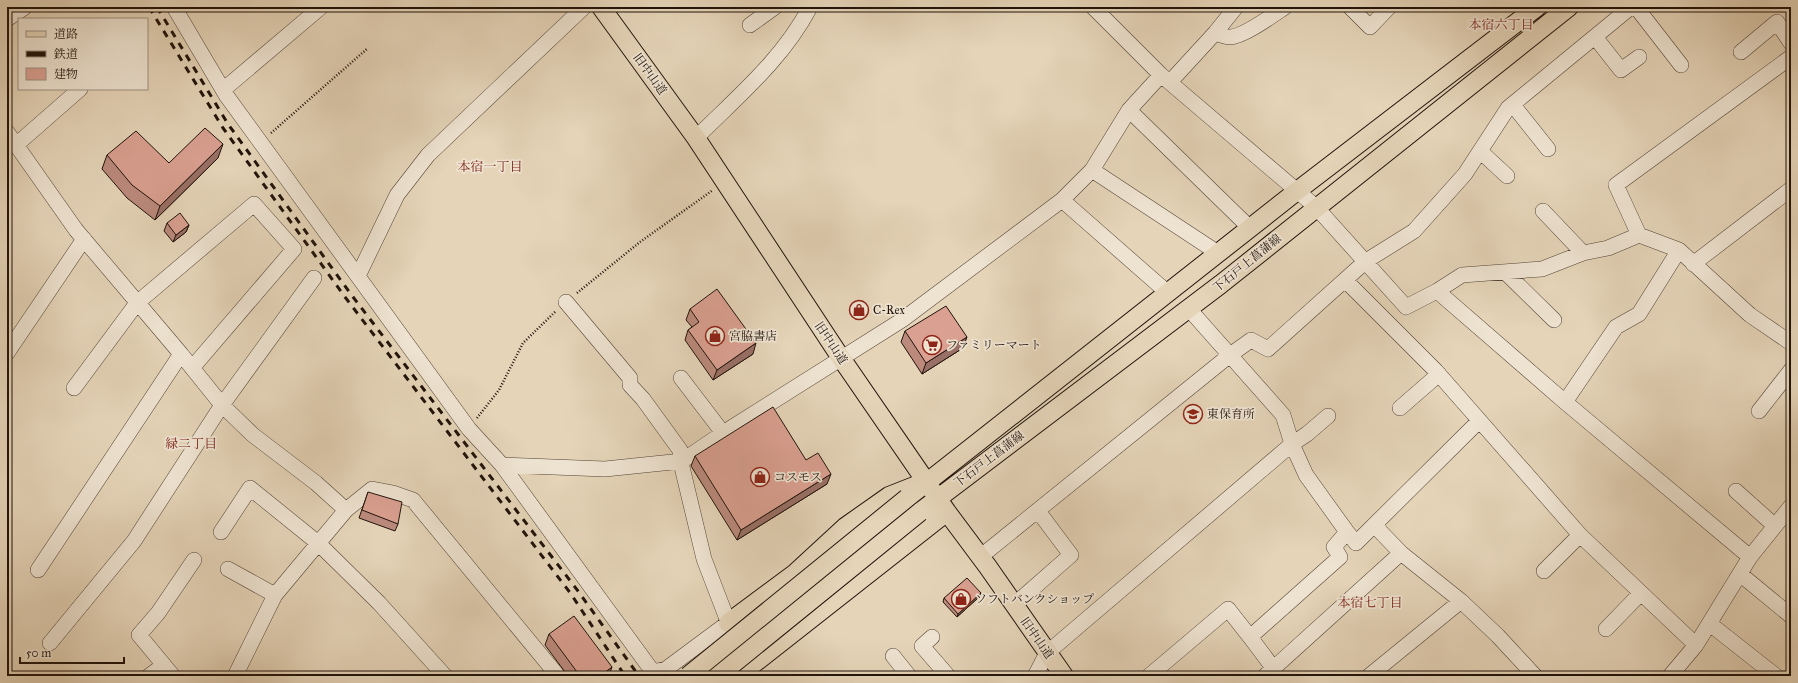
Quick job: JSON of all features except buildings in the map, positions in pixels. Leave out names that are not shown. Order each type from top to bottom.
[{"type":"main road","name":"旧中山道","points":[[601,7],[696,138],[841,358],[926,482],[1064,676]]},
{"type":"main road","name":"下石戸上菖蒲線","points":[[688,676],[926,482],[1297,191],[1537,7]]},
{"type":"main road","name":"下石戸上菖蒲線","points":[[718,676],[920,512],[942,504],[1569,7]]},
{"type":"main road","points":[[728,623],[794,574],[845,527],[889,496],[926,482]]},
{"type":"main road","points":[[745,674],[942,504]]},
{"type":"street","points":[[7,19],[25,7]]},
{"type":"street","points":[[174,7],[223,90],[260,142],[469,429],[502,465],[653,672],[669,672],[728,623]]},
{"type":"street","points":[[223,90],[321,7]]},
{"type":"street","points":[[358,276],[397,195],[428,155],[584,7]]},
{"type":"street","points":[[750,25],[775,7]]},
{"type":"street","points":[[696,138],[772,63],[799,28],[810,7]]},
{"type":"street","points":[[1094,7],[1166,78],[1316,207],[1406,307],[1437,291],[1462,275],[1542,269],[1583,253],[1608,248],[1639,235],[1679,250],[1750,315],[1791,343]]},
{"type":"street","points":[[502,465],[605,469],[682,461],[723,433],[902,320],[1062,200],[1092,170],[1129,110],[1215,33],[1236,7]]},
{"type":"street","points":[[1215,33],[1230,37],[1241,33],[1256,26],[1285,7]]},
{"type":"street","points":[[1350,7],[1370,27],[1390,7]]},
{"type":"street","points":[[980,557],[1230,355],[1252,340],[1268,350],[1366,261],[1414,231],[1465,174],[1508,108],[1631,7]]},
{"type":"street","points":[[1636,7],[1681,65]]},
{"type":"street","points":[[1741,52],[1777,22],[1791,43]]},
{"type":"street","points":[[1595,37],[1621,70],[1638,57]]},
{"type":"street","points":[[1639,235],[1616,185],[1791,58]]},
{"type":"street","points":[[16,146],[79,90]]},
{"type":"street","points":[[1513,105],[1548,149]]},
{"type":"street","points":[[1129,110],[1250,228]]},
{"type":"street","points":[[7,132],[84,239],[222,405],[252,435],[316,483],[346,510]]},
{"type":"street","points":[[1480,151],[1507,176]]},
{"type":"street","points":[[1092,170],[1218,253]]},
{"type":"street","points":[[1693,264],[1791,188]]},
{"type":"street","points":[[1062,200],[1168,293]]},
{"type":"street","points":[[74,388],[137,304],[254,204],[294,249],[192,368]]},
{"type":"street","points":[[1543,211],[1583,253]]},
{"type":"street","points":[[7,353],[84,239]]},
{"type":"street","points":[[1564,402],[1616,327],[1639,314],[1679,250]]},
{"type":"street","points":[[1504,272],[1554,320]]},
{"type":"street","points":[[50,643],[134,541],[222,405],[314,278]]},
{"type":"street","points":[[1345,280],[1439,374],[1580,536],[1696,645]]},
{"type":"street","points":[[1437,291],[1564,402],[1750,557]]},
{"type":"street","points":[[566,302],[630,378],[630,385],[643,399],[680,450],[682,467],[704,559],[745,674]]},
{"type":"street","points":[[1189,309],[1283,415],[1292,444],[1306,476],[1356,543],[1479,421]]},
{"type":"street","points":[[38,570],[181,354]]},
{"type":"street","points":[[1759,412],[1791,370]]},
{"type":"street","points":[[1400,408],[1439,374]]},
{"type":"street","points":[[681,378],[723,433]]},
{"type":"street","points":[[1035,676],[1047,653],[1292,444],[1307,434],[1328,416]]},
{"type":"street","points":[[221,532],[250,488],[318,543],[379,603],[445,676]]},
{"type":"street","points":[[235,676],[275,595],[346,510],[372,489],[393,493],[413,500],[558,676]]},
{"type":"street","points":[[1736,492],[1775,526]]},
{"type":"street","points":[[1670,676],[1696,645],[1750,557],[1791,506]]},
{"type":"street","points":[[1014,605],[1071,555],[1038,511]]},
{"type":"street","points":[[1374,526],[1401,553],[1461,601],[1498,636],[1535,676]]},
{"type":"street","points":[[1250,637],[1340,557],[1334,547],[1347,532]]},
{"type":"street","points":[[1544,571],[1580,536]]},
{"type":"street","points":[[1149,676],[1228,609],[1250,637],[1270,672],[1401,553]]},
{"type":"street","points":[[149,676],[169,671],[139,635],[158,613],[194,560]]},
{"type":"street","points":[[228,569],[275,595]]},
{"type":"street","points":[[1740,574],[1791,616]]},
{"type":"street","points":[[1606,629],[1641,593]]},
{"type":"street","points":[[1369,676],[1461,601]]},
{"type":"street","points":[[1710,624],[1767,673]]},
{"type":"street","points":[[932,638],[922,646],[948,676]]},
{"type":"street","points":[[893,656],[909,676]]},
{"type":"path","points":[[260,142],[368,48]]},
{"type":"path","points":[[469,429],[499,390],[523,343],[566,302],[640,242],[725,182]]},
{"type":"railway","points":[[149,7],[223,128],[345,297],[571,594],[625,676]]},
{"type":"railway","points":[[157,7],[228,124],[350,293],[578,591],[639,676]]},
{"type":"place","name":"C-Rex","points":[[859,310]]},
{"type":"place","name":"宮脇書店","points":[[715,336]]},
{"type":"place","name":"ファミリーマート","points":[[932,345]]},
{"type":"place","name":"東保育所","points":[[1193,414]]},
{"type":"place","name":"コスモス","points":[[760,477]]},
{"type":"place","name":"ソフトバンクショップ","points":[[961,599]]},
{"type":"district","name":"本宿六丁目","points":[[1501,24]]},
{"type":"district","name":"本宿一丁目","points":[[490,166]]},
{"type":"district","name":"緑二丁目","points":[[191,443]]},
{"type":"district","name":"本宿七丁目","points":[[1370,602]]}]
